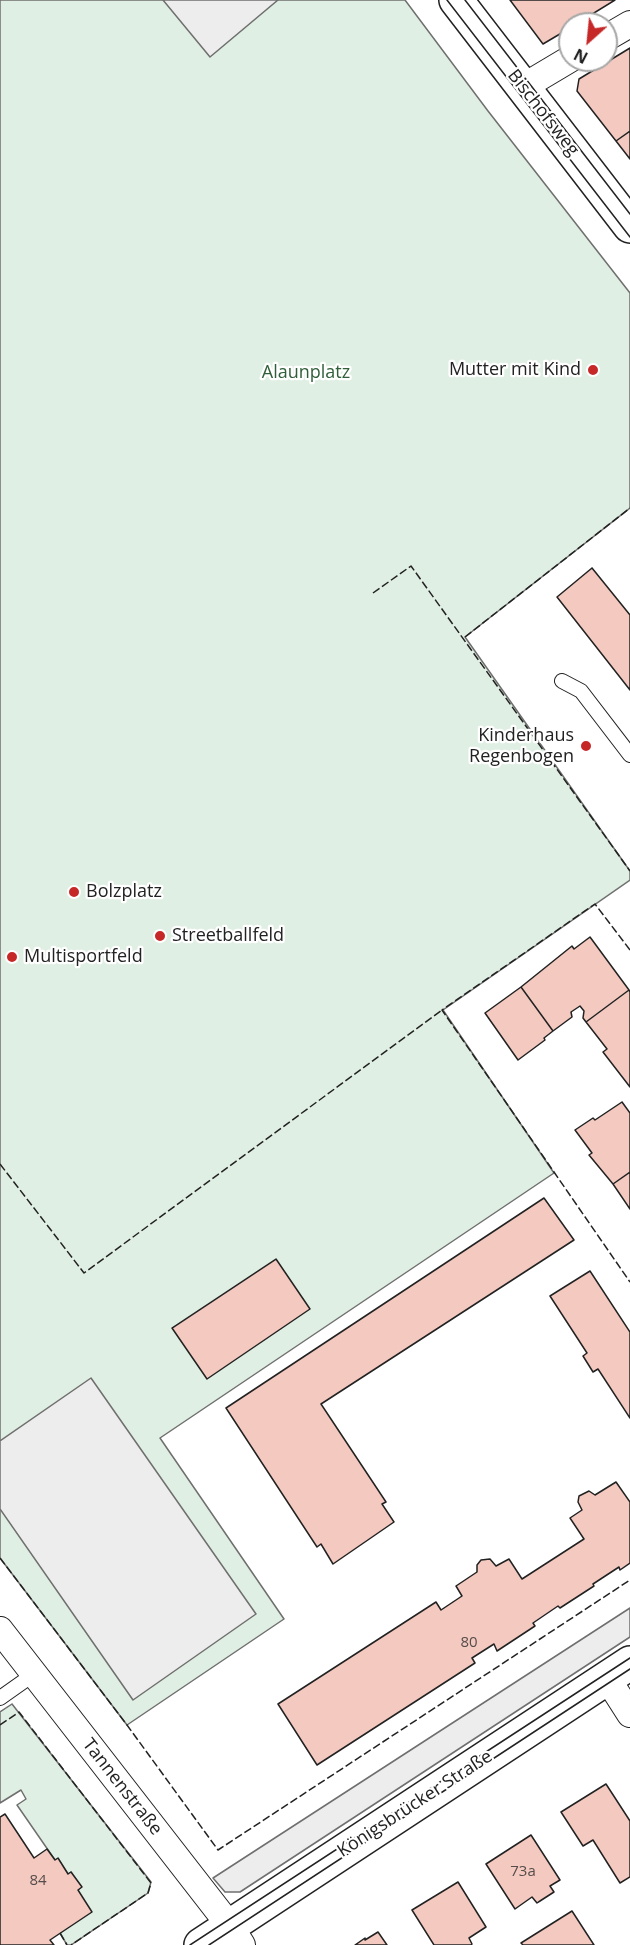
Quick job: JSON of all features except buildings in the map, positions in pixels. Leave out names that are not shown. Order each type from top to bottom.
[{"type":"main road","name":"Bischofsweg","points":[[456,0],[630,226]]},
{"type":"main road","name":"Königsbrücker Straße","points":[[201,1945],[236,1936],[619,1671]]},
{"type":"street","points":[[523,87],[558,66]]},
{"type":"street","name":"Tannenstraße","points":[[0,1630],[236,1936]]},
{"type":"street","points":[[619,1671],[630,1714]]},
{"type":"lane","points":[[562,681],[581,691],[630,754]]},
{"type":"lane","points":[[0,1698],[34,1674]]},
{"type":"green space","name":"Alaunplatz","points":[[0,0],[405,0],[630,293],[630,508],[465,637],[630,871],[630,880],[443,1010],[554,1173],[160,1438],[284,1619],[127,1725],[0,1558]]},
{"type":"green space","points":[[12,1704],[151,1882],[148,1893],[71,1945],[67,1945],[60,1933],[81,1887],[71,1872],[68,1874],[58,1859],[55,1860],[17,1805],[26,1799],[21,1790],[0,1803],[0,1712]]},
{"type":"shaded area","points":[[163,0],[278,0],[210,57]]},
{"type":"shaded area","points":[[91,1378],[256,1614],[133,1700],[0,1509],[0,1441]]},
{"type":"shaded area","points":[[630,1608],[630,1637],[240,1892],[225,1892],[213,1878]]},
{"type":"tram line","points":[[447,0],[630,237]]},
{"type":"tram line","points":[[465,0],[630,214]]},
{"type":"tram line","points":[[190,1945],[630,1658]]},
{"type":"tram line","points":[[209,1945],[630,1669]]},
{"type":"fence","points":[[465,637],[630,508]]},
{"type":"fence","points":[[373,593],[411,566],[630,871]]},
{"type":"fence","points":[[630,950],[595,904],[442,1010],[630,1282]]},
{"type":"fence","points":[[0,1164],[84,1273],[442,1010]]},
{"type":"fence","points":[[0,1558],[127,1725],[218,1850],[630,1580]]},
{"type":"fence","points":[[0,1725],[19,1712],[151,1883],[148,1893],[71,1945]]},
{"type":"fence","points":[[60,1933],[67,1945]]},
{"type":"place","name":"Mutter mit Kind","points":[[593,370]]},
{"type":"place","name":"Kinderhaus Regenbogen","points":[[586,746]]},
{"type":"place","name":"Bolzplatz","points":[[74,892]]},
{"type":"place","name":"Streetballfeld","points":[[160,936]]},
{"type":"place","name":"Multisportfeld","points":[[12,957]]}]
